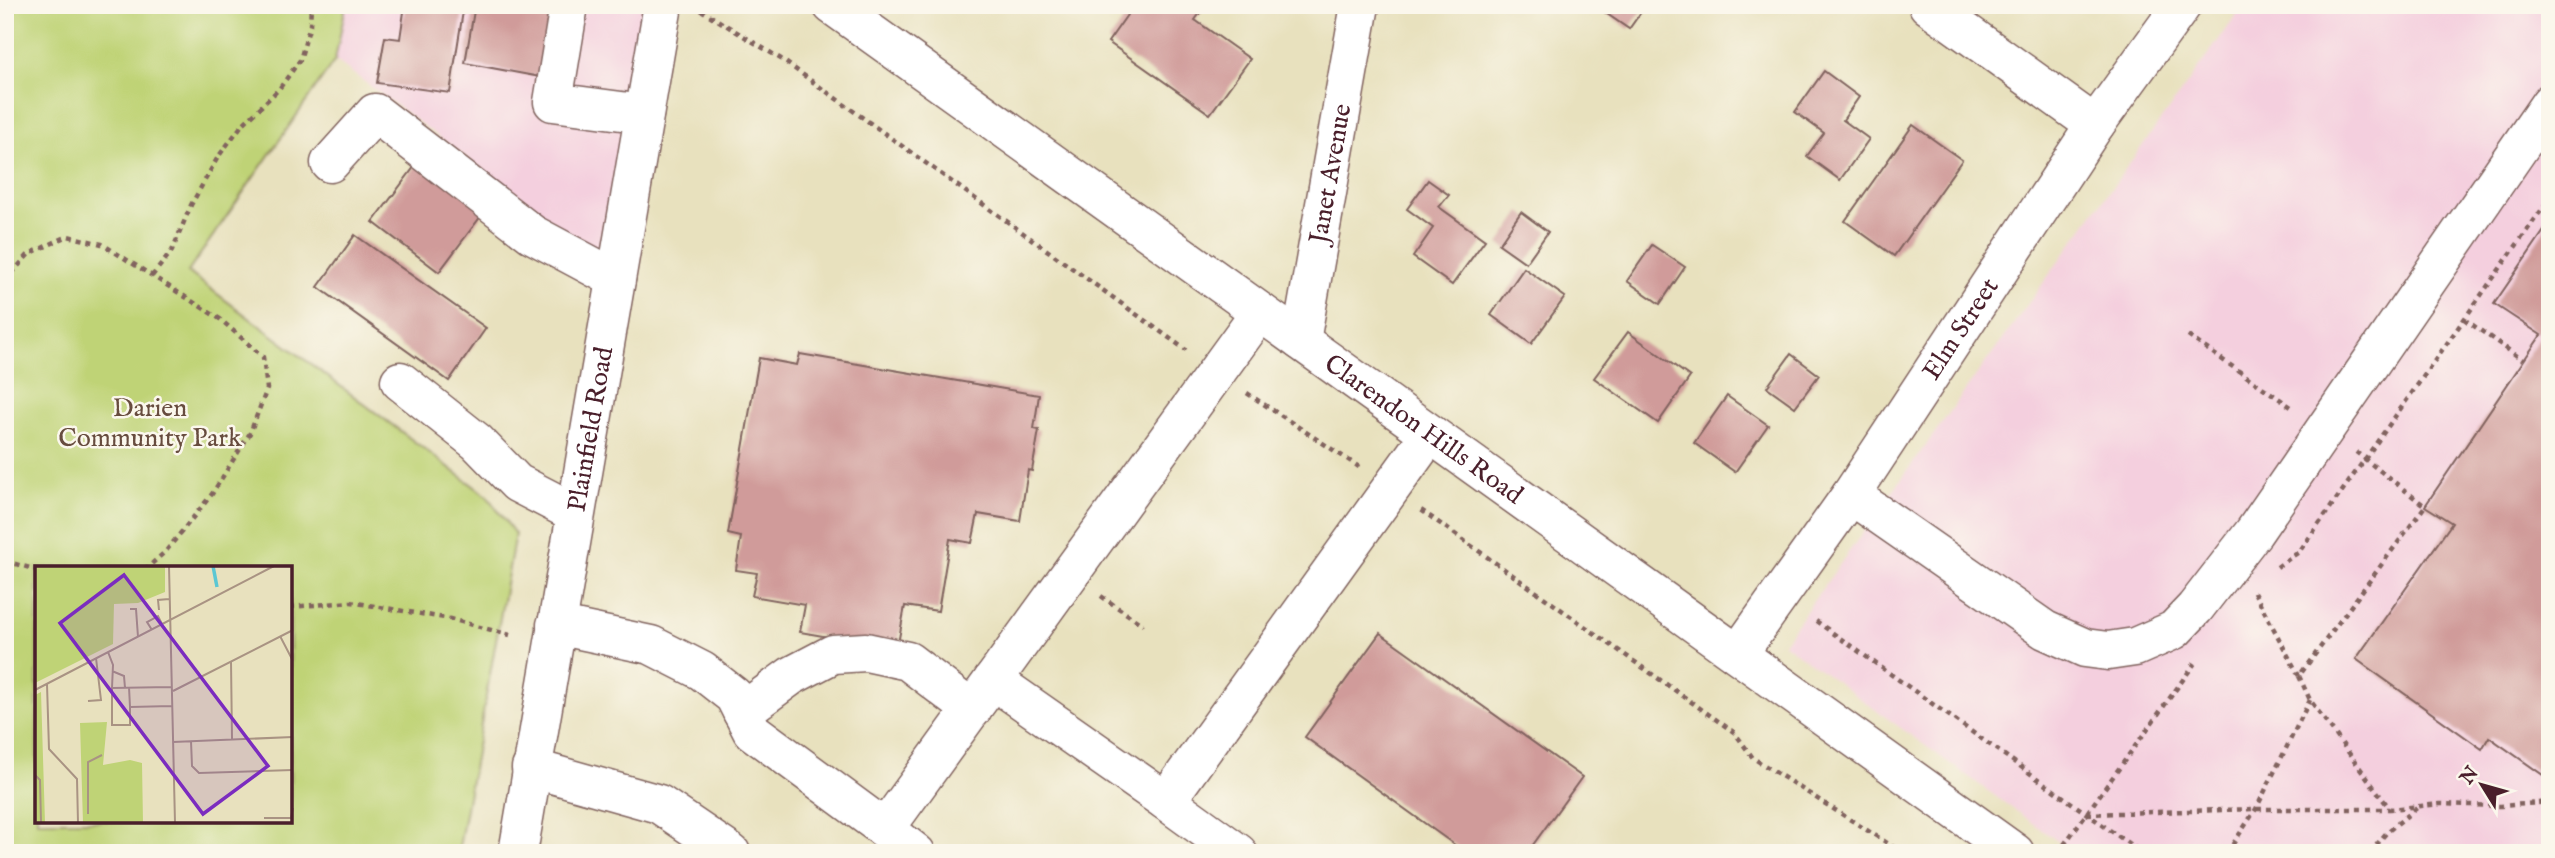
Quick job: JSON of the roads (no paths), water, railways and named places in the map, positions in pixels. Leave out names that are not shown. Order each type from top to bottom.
[{"type":"street","points":[[569,5],[553,102],[644,114]]},
{"type":"street","name":"Plainfield Road","points":[[518,853],[663,5]]},
{"type":"street","name":"Clarendon Hills Road","points":[[832,5],[2015,853]]},
{"type":"street","name":"Janet Avenue","points":[[1301,341],[1360,5]]},
{"type":"street","points":[[1928,5],[2095,125]]},
{"type":"street","name":"Elm Street","points":[[1738,654],[1851,495],[2095,125],[2182,5]]},
{"type":"street","points":[[1851,495],[2045,630],[2072,644],[2108,651],[2135,647],[2174,630],[2195,608],[2254,533],[2550,103]]},
{"type":"street","points":[[330,163],[375,113],[532,234],[616,279]]},
{"type":"street","points":[[885,829],[1260,312]]},
{"type":"street","points":[[400,381],[477,442],[517,483],[575,513]]},
{"type":"street","points":[[1166,801],[1430,434]]},
{"type":"street","points":[[556,625],[651,645],[702,671],[734,696],[752,731],[916,853]]},
{"type":"street","points":[[742,712],[791,676],[833,654],[866,652],[908,661],[982,695],[1166,801],[1238,853]]},
{"type":"street","points":[[531,768],[659,804],[731,853]]},
{"type":"park label","name":"Darien Community Park","points":[[150,422]]}]
